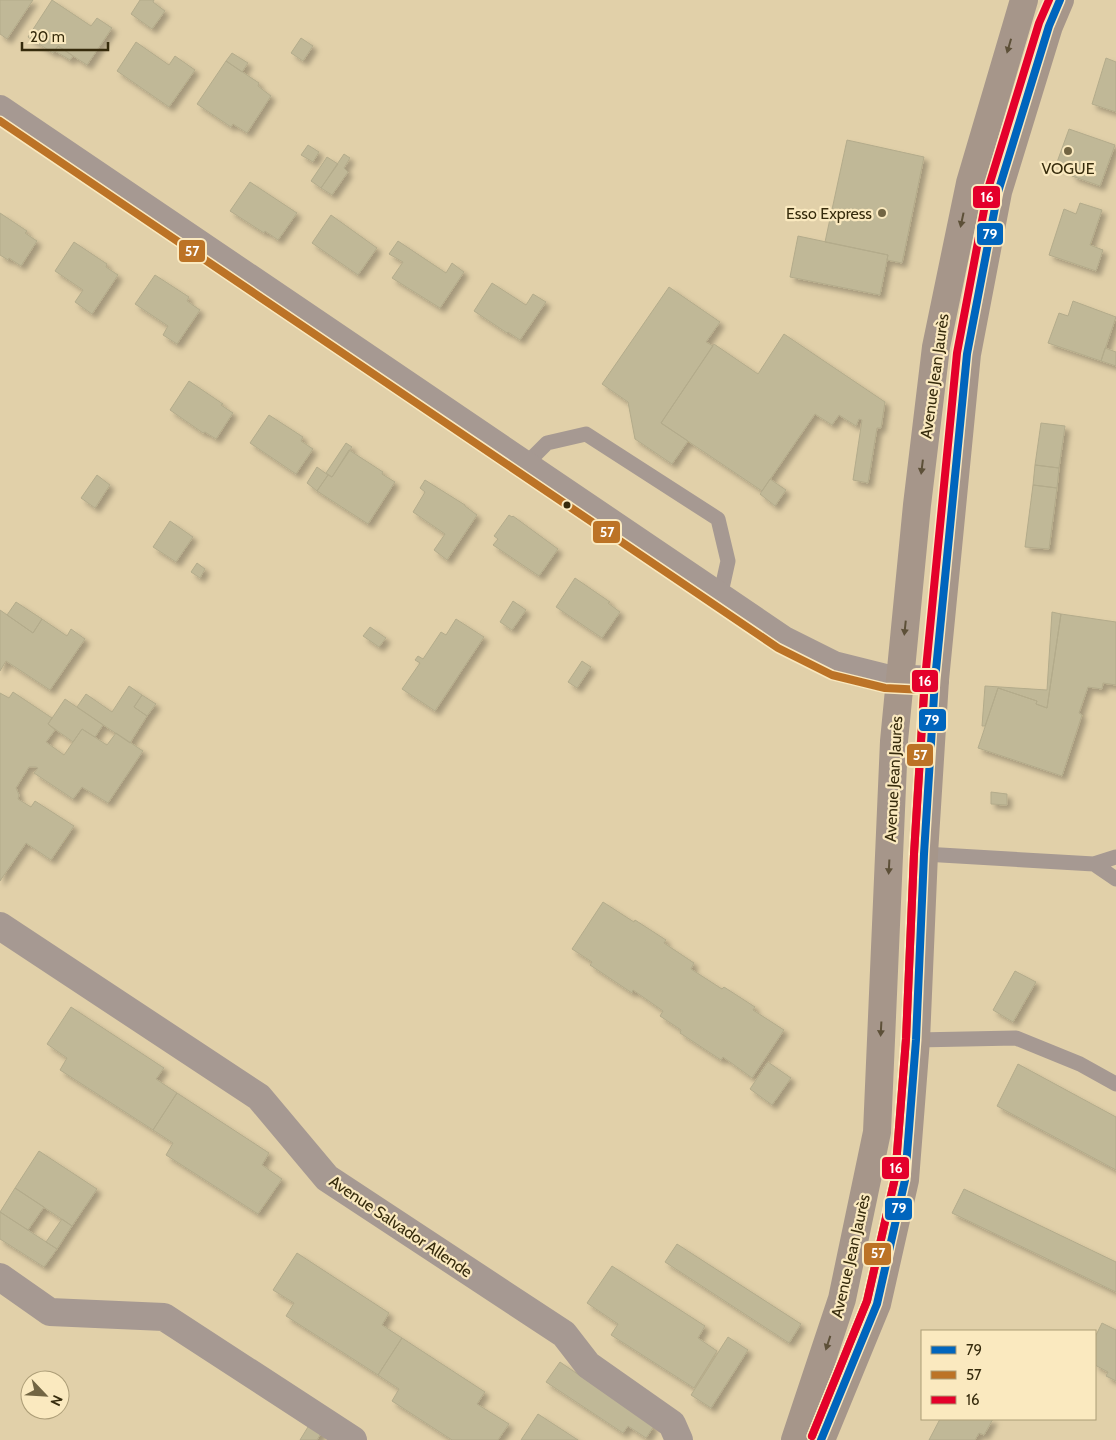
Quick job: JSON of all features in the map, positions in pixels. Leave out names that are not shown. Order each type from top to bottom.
[{"type":"main road","name":"Avenue Jean Jaurès","points":[[795,1440],[842,1299],[877,1132],[894,742],[917,505],[936,347],[970,183],[1024,0]]},
{"type":"main road","name":"Avenue Jean Jaurès","points":[[821,1440],[877,1304],[905,1180],[916,1040],[924,854],[936,680],[967,354],[998,192],[1048,26],[1060,0]]},
{"type":"street","points":[[0,109],[784,640],[834,665],[886,678],[936,680]]},
{"type":"street","name":"Avenue Salvador Allende","points":[[0,926],[259,1097],[327,1178],[564,1334],[588,1365],[672,1424],[679,1440]]},
{"type":"street","points":[[0,1277],[50,1312],[164,1317],[353,1440]]},
{"type":"lane","points":[[525,465],[547,444],[586,434],[718,519],[728,561],[720,596]]},
{"type":"lane","points":[[924,854],[1094,864],[1116,857]]},
{"type":"lane","points":[[1094,864],[1116,879]]},
{"type":"lane","points":[[916,1040],[1016,1038],[1080,1064],[1116,1084]]},
{"type":"building","points":[[0,0],[33,0],[7,39],[0,34]]},
{"type":"building","points":[[52,0],[91,26],[97,18],[112,28],[87,65],[58,46],[53,53],[28,37]]},
{"type":"building","points":[[140,0],[154,0],[153,2],[165,11],[152,29],[131,14]]},
{"type":"building","points":[[301,38],[313,46],[303,61],[291,53]]},
{"type":"building","points":[[136,42],[169,65],[175,56],[195,70],[169,107],[117,71]]},
{"type":"building","points":[[58,46],[73,56],[70,60],[55,51]]},
{"type":"building","points":[[232,53],[248,63],[242,72],[226,61]]},
{"type":"building","points":[[1106,58],[1116,62],[1116,112],[1092,104]]},
{"type":"building","points":[[226,61],[259,83],[258,86],[271,96],[247,133],[233,124],[231,127],[197,104]]},
{"type":"building","points":[[1069,129],[1115,145],[1100,186],[1072,176],[1073,172],[1056,165]]},
{"type":"building","points":[[847,140],[924,157],[902,263],[887,260],[888,255],[825,242]]},
{"type":"building","points":[[308,145],[319,152],[313,162],[301,155]]},
{"type":"building","points":[[344,154],[350,158],[344,168],[348,172],[332,195],[321,188]]},
{"type":"building","points":[[327,157],[338,164],[321,188],[311,181]]},
{"type":"building","points":[[250,182],[297,213],[278,240],[230,211]]},
{"type":"building","points":[[1080,203],[1102,210],[1090,245],[1103,250],[1096,271],[1049,255],[1064,209],[1076,214]]},
{"type":"building","points":[[0,213],[27,231],[25,233],[37,241],[21,266],[9,258],[8,260],[0,255]]},
{"type":"building","points":[[331,215],[377,248],[358,275],[312,243]]},
{"type":"building","points":[[798,236],[888,255],[880,295],[790,277]]},
{"type":"building","points":[[398,241],[446,273],[452,263],[464,272],[440,308],[392,278],[403,262],[389,254]]},
{"type":"building","points":[[74,242],[107,264],[106,267],[118,275],[92,314],[75,302],[83,290],[55,271]]},
{"type":"building","points":[[155,275],[189,297],[187,301],[200,310],[177,344],[163,335],[168,326],[135,304]]},
{"type":"building","points":[[492,283],[526,305],[533,294],[546,302],[520,340],[474,311]]},
{"type":"building","points":[[669,287],[720,322],[706,342],[713,346],[661,423],[688,441],[672,464],[635,439],[628,402],[602,384]]},
{"type":"building","points":[[1073,301],[1116,317],[1101,361],[1048,343],[1059,313],[1068,316]]},
{"type":"building","points":[[784,334],[885,402],[881,428],[877,428],[868,483],[853,480],[862,420],[859,419],[856,426],[839,415],[832,425],[815,414],[762,491],[661,423],[714,344],[758,374]]},
{"type":"building","points":[[1105,348],[1116,352],[1116,366],[1101,361]]},
{"type":"building","points":[[189,381],[233,413],[216,439],[205,432],[203,433],[170,410]]},
{"type":"building","points":[[269,415],[303,437],[301,441],[313,449],[296,474],[250,443]]},
{"type":"building","points":[[1041,423],[1065,426],[1059,468],[1035,465]]},
{"type":"building","points":[[346,443],[352,447],[332,477],[326,473]]},
{"type":"building","points":[[349,450],[395,482],[368,524],[317,491],[328,475],[332,477]]},
{"type":"building","points":[[1035,465],[1059,468],[1057,488],[1033,485]]},
{"type":"building","points":[[317,467],[328,475],[317,491],[307,483]]},
{"type":"building","points":[[97,475],[110,485],[95,508],[81,498]]},
{"type":"building","points":[[770,479],[786,490],[775,506],[760,494]]},
{"type":"building","points":[[425,480],[465,505],[477,515],[447,560],[434,550],[445,534],[413,512],[425,492],[420,488]]},
{"type":"building","points":[[1033,485],[1057,488],[1049,549],[1025,547]]},
{"type":"building","points":[[509,515],[558,549],[539,576],[493,545],[498,539],[494,536]]},
{"type":"building","points":[[170,521],[193,537],[176,562],[153,547]]},
{"type":"building","points":[[197,563],[205,569],[200,578],[191,572]]},
{"type":"building","points":[[575,578],[610,602],[608,603],[620,612],[602,638],[556,607]]},
{"type":"building","points":[[513,601],[526,610],[512,630],[500,622]]},
{"type":"building","points":[[16,602],[42,619],[33,633],[7,615]]},
{"type":"building","points":[[0,610],[33,633],[42,619],[67,636],[71,629],[85,639],[50,690],[6,661],[0,671]]},
{"type":"building","points":[[1052,612],[1061,614],[1047,708],[1036,704],[1037,701],[998,688],[985,726],[982,726],[985,686],[1047,690]]},
{"type":"building","points":[[1061,614],[1116,622],[1116,685],[1103,683],[1102,689],[1088,687],[1079,713],[1082,715],[1062,776],[978,748],[998,688],[1037,701],[1036,704],[1047,708]]},
{"type":"building","points":[[456,619],[484,637],[435,711],[402,689],[420,663],[415,660],[418,656],[423,659],[441,632],[446,635]]},
{"type":"building","points":[[370,627],[386,638],[379,647],[363,636]]},
{"type":"building","points":[[582,661],[591,667],[577,688],[568,682]]},
{"type":"building","points":[[129,686],[142,695],[134,707],[147,716],[130,743],[77,707],[86,694],[112,712]]},
{"type":"building","points":[[13,692],[52,718],[48,724],[55,730],[46,742],[64,755],[82,729],[107,745],[116,733],[143,751],[108,803],[82,787],[73,799],[34,773],[38,768],[29,767],[16,788],[19,795],[18,799],[31,807],[35,801],[74,826],[51,860],[26,843],[0,881],[0,693],[9,698]]},
{"type":"building","points":[[142,695],[156,704],[147,716],[134,707]]},
{"type":"building","points":[[65,699],[103,725],[95,737],[82,729],[73,742],[48,724]]},
{"type":"building","points":[[991,792],[1007,794],[1007,805],[991,804]]},
{"type":"building","points":[[603,902],[666,940],[664,943],[694,963],[691,969],[755,1007],[753,1010],[784,1030],[752,1078],[723,1057],[721,1060],[680,1033],[681,1030],[660,1016],[663,1011],[633,990],[632,993],[590,965],[592,962],[572,949]]},
{"type":"building","points":[[1015,971],[1036,982],[1013,1022],[993,1010]]},
{"type":"building","points":[[71,1007],[164,1068],[156,1079],[177,1093],[153,1130],[60,1070],[67,1058],[47,1044]]},
{"type":"building","points":[[768,1062],[791,1078],[772,1105],[750,1089]]},
{"type":"building","points":[[1018,1064],[1116,1117],[1116,1170],[997,1106]]},
{"type":"building","points":[[177,1093],[269,1153],[262,1165],[282,1179],[258,1214],[166,1155],[173,1143],[153,1130]]},
{"type":"building","points":[[39,1151],[97,1189],[72,1226],[15,1188]]},
{"type":"building","points":[[15,1188],[44,1207],[28,1230],[0,1212]]},
{"type":"building","points":[[964,1189],[1116,1262],[1116,1292],[952,1213]]},
{"type":"building","points":[[0,1212],[57,1249],[44,1267],[0,1239]]},
{"type":"building","points":[[62,1219],[72,1226],[57,1249],[46,1242]]},
{"type":"building","points":[[677,1244],[801,1324],[789,1343],[665,1262]]},
{"type":"building","points":[[297,1253],[389,1313],[382,1325],[402,1338],[378,1375],[286,1316],[294,1303],[273,1290]]},
{"type":"building","points":[[612,1266],[705,1326],[698,1338],[717,1351],[694,1388],[611,1335],[618,1324],[587,1303]]},
{"type":"building","points":[[1102,1323],[1116,1330],[1116,1381],[1106,1376],[1108,1372],[1096,1366],[1096,1335]]},
{"type":"building","points":[[728,1337],[748,1350],[711,1408],[691,1395]]},
{"type":"building","points":[[402,1338],[485,1392],[477,1404],[509,1424],[498,1440],[452,1440],[392,1401],[399,1389],[378,1375]]},
{"type":"building","points":[[560,1362],[654,1426],[646,1438],[628,1426],[623,1433],[546,1382]]},
{"type":"building","points":[[538,1414],[578,1440],[521,1440]]},
{"type":"building","points":[[939,1420],[992,1420],[984,1435],[979,1433],[975,1440],[929,1440]]},
{"type":"building","points":[[311,1422],[323,1430],[317,1440],[300,1440]]},
{"type":"transit line","name":"16","points":[[812,1436],[867,1301],[895,1178],[906,1039],[914,854],[925,679],[957,353],[988,189],[1039,23],[1049,0]]},
{"type":"transit line","name":"79","points":[[821,1440],[877,1304],[905,1180],[916,1040],[924,854],[935,680],[967,354],[998,192],[1049,26],[1060,0]]},
{"type":"transit line","name":"57","points":[[0,121],[778,648],[832,675],[885,688],[924,690],[914,854],[906,1039],[895,1178],[867,1301],[812,1436]]},
{"type":"place","name":"VOGUE","points":[[1068,151]]},
{"type":"place","name":"Esso Express","points":[[882,213]]}]
